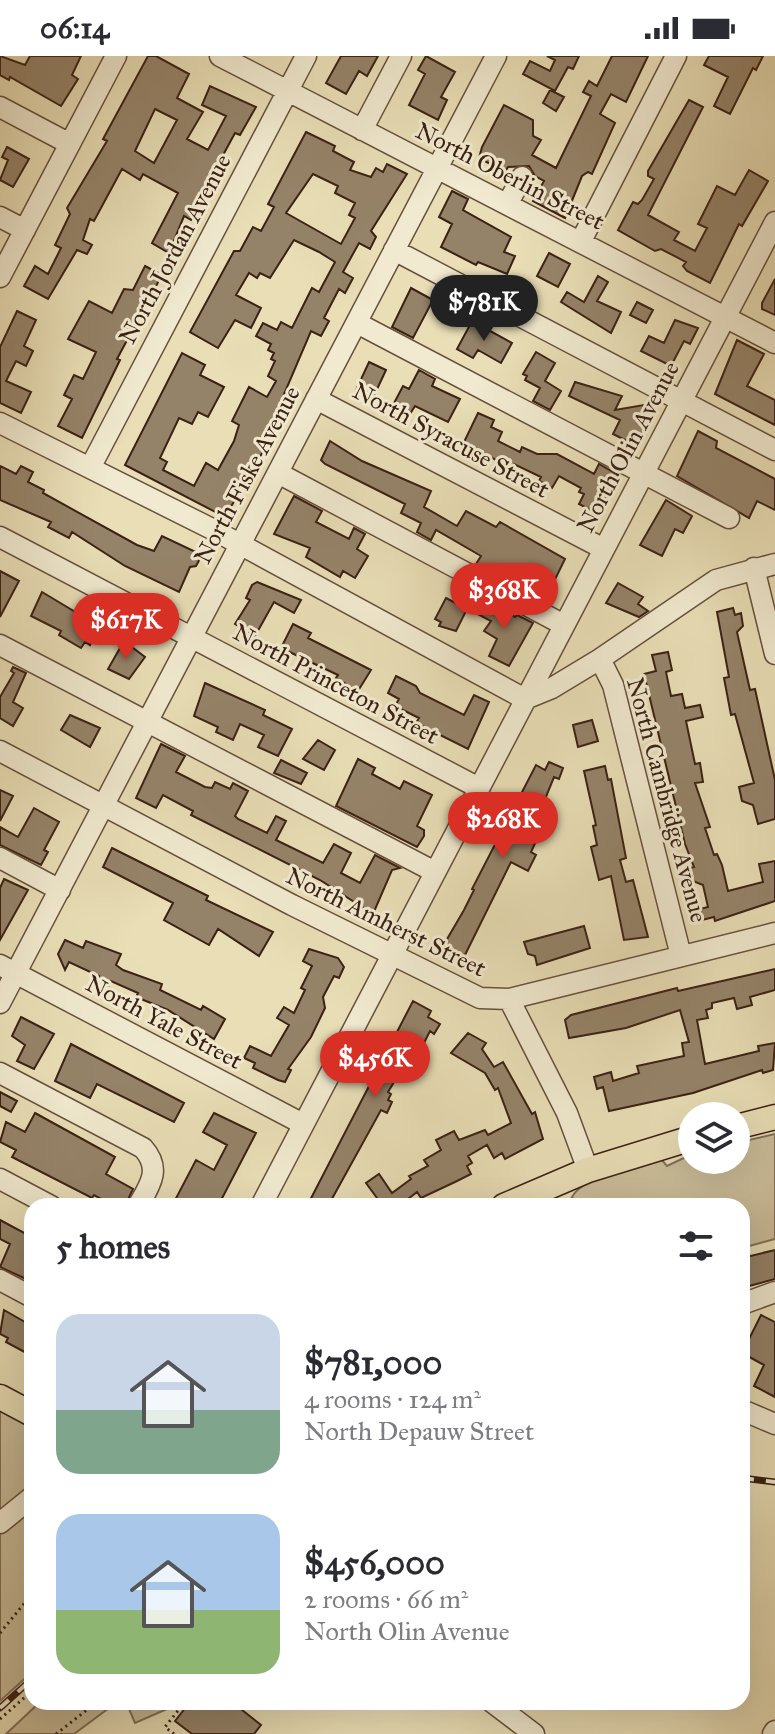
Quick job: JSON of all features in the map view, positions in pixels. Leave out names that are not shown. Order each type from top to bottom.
[{"type":"main road","points":[[750,1123],[775,1117]]},
{"type":"main road","points":[[523,1198],[588,1170],[678,1142]]},
{"type":"main road","points":[[0,1397],[24,1409]]},
{"type":"street","name":"North Oberlin Street","points":[[220,56],[775,343]]},
{"type":"street","name":"North Jordan Avenue","points":[[91,466],[306,56]]},
{"type":"street","points":[[362,130],[401,56]]},
{"type":"street","name":"North Fiske Avenue","points":[[0,1003],[8,970],[60,890],[496,56]]},
{"type":"street","points":[[581,241],[676,56]]},
{"type":"street","points":[[0,277],[111,58]]},
{"type":"street","points":[[0,107],[70,144]]},
{"type":"street","points":[[508,203],[522,177]]},
{"type":"street","points":[[0,217],[25,230]]},
{"type":"street","name":"North Olin Avenue","points":[[265,1198],[775,222]]},
{"type":"street","points":[[394,250],[775,450]]},
{"type":"street","points":[[357,323],[729,518]]},
{"type":"street","name":"North Syracuse Street","points":[[316,399],[604,549]]},
{"type":"street","points":[[0,423],[65,458],[91,466],[525,699],[552,688],[600,659],[716,580],[775,564]]},
{"type":"street","points":[[278,473],[564,625]]},
{"type":"street","name":"North Princeton Street","points":[[0,537],[479,788]]},
{"type":"street","points":[[754,568],[775,654]]},
{"type":"street","points":[[0,645],[435,872]]},
{"type":"street","name":"North Cambridge Avenue","points":[[600,659],[613,685],[681,956]]},
{"type":"street","name":"North Amherst Street","points":[[0,751],[391,956],[464,993],[493,1001],[775,933]]},
{"type":"street","points":[[0,858],[60,890]]},
{"type":"street","name":"North Yale Street","points":[[8,970],[303,1124]]},
{"type":"street","points":[[509,999],[567,1113],[588,1170]]},
{"type":"street","points":[[0,1073],[143,1148],[151,1159],[154,1175],[142,1198]]},
{"type":"street","points":[[0,1179],[36,1198]]},
{"type":"street","points":[[0,1280],[24,1293]]},
{"type":"street","points":[[750,1301],[775,1292]]},
{"type":"street","points":[[750,1413],[775,1424]]},
{"type":"street","points":[[0,1523],[24,1504]]},
{"type":"street","points":[[502,1710],[534,1734]]},
{"type":"path","points":[[0,1633],[24,1604]]},
{"type":"path","points":[[0,1719],[24,1698]]},
{"type":"path","points":[[56,1734],[87,1710]]},
{"type":"path","points":[[174,1734],[165,1727],[179,1710]]},
{"type":"shaded area","points":[[775,1134],[775,1239],[750,1246],[750,1198],[572,1198],[584,1185],[610,1174],[661,1159],[667,1166],[678,1161],[678,1174],[750,1174],[750,1140]]},
{"type":"shaded area","points":[[0,1411],[24,1422],[24,1679],[0,1701],[0,1534],[4,1529],[0,1518]]},
{"type":"shaded area","points":[[32,1710],[106,1710],[74,1734],[6,1734]]},
{"type":"shaded area","points":[[129,1710],[165,1710],[135,1723]]},
{"type":"building","points":[[0,56],[25,65],[30,56],[81,56],[72,75],[78,79],[61,106],[10,77],[9,80],[0,75]]},
{"type":"building","points":[[148,56],[156,56],[189,74],[177,98],[203,112],[187,139],[208,150],[226,116],[202,105],[210,86],[256,107],[240,135],[235,133],[222,157],[225,159],[191,220],[184,216],[169,253],[152,243],[178,193],[143,174],[140,180],[122,169],[94,221],[90,219],[83,240],[92,245],[87,254],[77,250],[48,299],[24,286],[35,266],[48,274],[61,248],[55,245],[70,214],[67,208],[107,141],[103,139]],"holes":[[[155,109],[177,120],[154,163],[135,151]]]},
{"type":"building","points":[[341,56],[378,56],[367,76],[359,71],[346,94],[326,83]]},
{"type":"building","points":[[426,56],[455,72],[441,97],[447,100],[438,120],[409,105],[425,74],[418,70]]},
{"type":"building","points":[[547,56],[579,56],[573,69],[568,67],[555,91],[523,74],[530,61],[550,71],[555,60]]},
{"type":"building","points":[[612,56],[648,56],[626,102],[611,94],[600,114],[615,123],[592,174],[588,172],[582,176],[565,218],[533,201],[544,181],[535,176],[529,166],[508,167],[505,172],[479,158],[482,147],[504,105],[533,120],[533,136],[541,140],[532,155],[556,168],[591,96],[583,92],[589,81],[597,86]]},
{"type":"building","points":[[709,56],[763,56],[756,70],[753,68],[730,114],[714,106],[728,77],[704,65]]},
{"type":"building","points":[[550,90],[564,97],[556,111],[543,103]]},
{"type":"building","points":[[689,100],[703,107],[648,215],[679,232],[674,240],[695,251],[707,228],[698,224],[717,186],[735,195],[749,170],[768,181],[742,226],[739,224],[710,283],[687,271],[683,266],[686,262],[661,249],[655,251],[618,230],[633,202],[638,204],[642,200],[654,179],[648,176],[648,171]]},
{"type":"building","points":[[306,132],[335,146],[333,151],[354,162],[350,170],[371,177],[376,168],[383,172],[387,164],[407,174],[371,231],[376,237],[370,249],[359,243],[343,272],[353,278],[345,293],[339,289],[324,318],[329,321],[321,336],[311,331],[264,441],[268,443],[225,517],[125,465],[182,353],[205,365],[200,375],[224,387],[208,417],[198,412],[192,424],[179,418],[160,458],[167,462],[163,470],[194,486],[206,463],[218,470],[234,441],[239,425],[232,421],[249,387],[267,397],[276,381],[268,376],[275,361],[271,359],[274,353],[268,350],[271,344],[256,336],[263,323],[277,330],[281,322],[292,328],[312,288],[319,292],[335,262],[319,252],[294,240],[270,278],[260,273],[257,278],[249,273],[236,295],[261,308],[251,328],[235,320],[218,348],[190,332],[234,251],[240,251],[253,227],[261,231],[274,207],[268,204]],"holes":[[[313,174],[338,186],[335,193],[355,203],[349,215],[355,218],[341,244],[286,213]]]},
{"type":"building","points":[[7,147],[29,159],[13,187],[0,180],[8,160],[2,157]]},
{"type":"building","points":[[452,191],[468,199],[463,210],[511,237],[504,252],[515,256],[507,274],[478,262],[476,265],[441,247],[452,224],[439,217]]},
{"type":"building","points":[[549,253],[570,264],[558,287],[537,276]]},
{"type":"building","points":[[145,266],[162,275],[117,359],[120,360],[82,438],[58,426],[72,399],[64,395],[74,375],[83,379],[96,352],[68,339],[89,301],[112,313],[124,289],[133,290]]},
{"type":"building","points":[[598,276],[608,282],[597,301],[621,312],[611,333],[561,302],[567,292],[584,302]]},
{"type":"building","points":[[775,279],[775,315],[762,309],[762,303]]},
{"type":"building","points":[[411,288],[433,300],[413,338],[392,327]]},
{"type":"building","points":[[637,302],[653,310],[646,323],[630,315]]},
{"type":"building","points":[[17,311],[36,320],[24,346],[33,351],[26,366],[16,361],[6,381],[31,392],[21,413],[0,403],[0,347]]},
{"type":"building","points":[[675,320],[698,328],[690,344],[684,341],[671,366],[641,351],[649,336],[664,343]]},
{"type":"building","points":[[472,321],[512,343],[501,363],[478,350],[473,358],[457,349]]},
{"type":"building","points":[[737,340],[764,354],[747,386],[775,400],[775,425],[715,394]]},
{"type":"building","points":[[536,352],[555,363],[545,381],[561,391],[550,410],[533,401],[540,388],[525,380],[527,376],[523,374]]},
{"type":"building","points":[[369,362],[386,370],[373,398],[356,390]]},
{"type":"building","points":[[419,370],[435,379],[432,386],[460,399],[448,422],[415,406],[410,414],[393,405],[403,386],[409,389]]},
{"type":"building","points":[[575,382],[622,396],[615,410],[650,404],[647,411],[652,414],[632,453],[621,447],[625,440],[613,434],[620,420],[569,396]]},
{"type":"building","points":[[478,413],[494,420],[491,427],[502,432],[498,441],[520,452],[522,447],[537,454],[557,454],[594,474],[599,464],[618,475],[605,501],[601,499],[595,512],[579,504],[584,494],[579,492],[581,488],[559,476],[552,488],[539,481],[541,477],[514,464],[512,469],[464,442]]},
{"type":"building","points":[[698,431],[717,441],[716,448],[775,479],[775,510],[757,501],[749,518],[677,476]]},
{"type":"building","points":[[330,441],[362,461],[431,491],[424,507],[457,526],[466,511],[496,527],[500,522],[565,559],[545,600],[526,590],[529,585],[498,568],[495,574],[476,564],[481,556],[436,530],[431,540],[417,532],[421,523],[401,513],[405,504],[325,464],[321,460]]},
{"type":"building","points":[[0,466],[16,474],[21,466],[33,472],[28,482],[44,490],[43,493],[137,545],[154,551],[162,536],[202,555],[196,566],[190,567],[179,592],[125,566],[72,532],[69,538],[48,527],[51,522],[0,500]]},
{"type":"building","points":[[294,496],[322,511],[316,522],[349,539],[354,528],[365,534],[357,549],[368,556],[355,578],[343,571],[340,577],[306,557],[310,548],[274,534]]},
{"type":"building","points":[[666,500],[692,516],[683,533],[675,529],[662,556],[640,545]]},
{"type":"building","points":[[0,571],[19,581],[0,617]]},
{"type":"building","points":[[257,582],[301,600],[294,613],[274,602],[255,636],[235,624],[250,600],[246,598],[252,585]]},
{"type":"building","points":[[618,583],[643,597],[638,604],[648,611],[639,617],[606,603]]},
{"type":"building","points":[[42,592],[97,625],[99,629],[90,645],[85,642],[81,648],[59,635],[61,631],[31,616]]},
{"type":"building","points":[[483,597],[515,617],[517,615],[533,623],[509,666],[489,656],[497,639],[484,631],[491,621],[474,612]]},
{"type":"building","points":[[446,598],[467,609],[456,631],[439,626],[441,622],[435,619]]},
{"type":"building","points":[[733,608],[735,615],[741,613],[743,626],[737,632],[750,690],[755,689],[775,780],[775,819],[758,824],[753,805],[742,801],[739,787],[754,783],[735,714],[731,715],[724,678],[729,677],[717,612]]},
{"type":"building","points":[[293,624],[311,633],[308,638],[371,670],[358,691],[336,678],[338,675],[281,648]]},
{"type":"building","points":[[124,641],[145,657],[129,679],[108,669]]},
{"type":"building","points":[[668,652],[672,670],[666,672],[671,696],[682,694],[685,708],[700,705],[703,717],[686,721],[695,764],[700,763],[703,782],[695,783],[710,827],[705,828],[714,855],[717,854],[722,865],[728,891],[763,882],[759,864],[775,861],[775,901],[715,921],[714,917],[702,920],[700,909],[708,907],[703,885],[693,881],[690,868],[694,867],[685,844],[644,674],[656,671],[652,655]]},
{"type":"building","points":[[13,667],[26,673],[13,702],[23,708],[13,726],[0,718],[0,697],[14,673],[11,671]]},
{"type":"building","points":[[396,676],[416,686],[420,693],[464,715],[474,695],[489,702],[468,749],[416,723],[419,718],[395,706],[399,699],[388,693]]},
{"type":"building","points":[[205,683],[265,710],[263,715],[292,729],[278,756],[258,747],[264,735],[240,724],[233,740],[216,732],[218,727],[194,716]]},
{"type":"building","points":[[70,715],[100,728],[90,747],[61,730]]},
{"type":"building","points":[[592,720],[598,741],[578,747],[573,725]]},
{"type":"building","points":[[318,740],[335,750],[324,770],[303,759]]},
{"type":"building","points":[[161,744],[185,756],[176,772],[205,787],[212,788],[215,782],[230,789],[233,783],[248,791],[235,816],[238,819],[267,833],[276,816],[286,821],[276,840],[323,863],[334,844],[351,853],[341,873],[360,883],[375,855],[400,868],[392,870],[373,914],[320,880],[191,815],[193,811],[163,795],[156,808],[136,798]]},
{"type":"building","points":[[358,759],[375,768],[372,774],[400,789],[404,781],[432,795],[417,826],[424,830],[424,836],[417,847],[336,806]]},
{"type":"building","points":[[281,760],[307,773],[301,784],[274,773]]},
{"type":"building","points":[[549,762],[563,768],[559,779],[554,777],[530,836],[537,839],[531,852],[536,855],[528,871],[511,862],[460,965],[439,953],[464,910],[536,765],[545,770]]},
{"type":"building","points":[[605,766],[608,780],[611,779],[626,858],[620,860],[626,882],[633,880],[648,937],[624,940],[611,876],[599,880],[591,847],[597,845],[593,826],[596,825],[584,771]]},
{"type":"building","points":[[0,790],[13,796],[0,821]]},
{"type":"building","points":[[34,808],[59,822],[44,850],[48,852],[41,865],[0,845],[0,827],[18,837]]},
{"type":"building","points":[[112,848],[208,896],[206,900],[273,932],[259,956],[218,929],[209,945],[164,920],[173,903],[103,867]]},
{"type":"building","points":[[4,879],[28,890],[0,940],[0,888]]},
{"type":"building","points":[[584,926],[590,948],[537,965],[535,956],[528,954],[524,942]]},
{"type":"building","points":[[65,940],[83,948],[86,941],[121,954],[116,965],[123,970],[162,984],[160,990],[201,1010],[203,1006],[225,1019],[214,1039],[168,1010],[136,997],[138,993],[111,981],[109,986],[97,980],[99,976],[69,962],[65,970],[58,954]]},
{"type":"building","points":[[309,949],[338,958],[344,967],[339,978],[334,976],[323,997],[325,1008],[311,1037],[288,1069],[291,1070],[285,1082],[253,1068],[255,1063],[244,1058],[250,1046],[271,1056],[289,1025],[277,1018],[284,1007],[294,1013],[305,990],[301,988],[312,966],[303,961]]},
{"type":"building","points":[[775,969],[775,990],[750,997],[752,1005],[737,1009],[734,998],[712,1003],[712,1008],[706,1010],[708,1018],[697,1020],[705,1064],[759,1051],[758,1046],[775,1043],[773,1070],[763,1073],[762,1070],[693,1093],[609,1111],[603,1087],[597,1089],[594,1077],[611,1072],[613,1081],[639,1073],[637,1066],[684,1056],[682,1043],[689,1042],[680,1010],[626,1028],[569,1038],[565,1020],[571,1015],[677,988],[678,991]]},
{"type":"building","points":[[413,1001],[431,1011],[428,1017],[440,1024],[434,1034],[430,1031],[417,1057],[411,1054],[388,1092],[391,1094],[388,1100],[392,1102],[387,1113],[381,1110],[332,1198],[311,1198]]},
{"type":"building","points":[[21,1017],[54,1034],[34,1069],[17,1061],[25,1045],[12,1036]]},
{"type":"building","points":[[468,1033],[486,1043],[482,1049],[494,1067],[503,1062],[532,1114],[535,1112],[543,1139],[505,1159],[502,1153],[494,1158],[487,1145],[468,1156],[472,1163],[467,1166],[471,1174],[421,1198],[417,1192],[409,1198],[377,1198],[366,1183],[379,1174],[392,1193],[411,1179],[409,1176],[428,1166],[424,1160],[441,1150],[436,1140],[454,1131],[459,1140],[485,1130],[488,1135],[511,1123],[498,1088],[495,1090],[485,1073],[451,1053]]},
{"type":"building","points":[[71,1044],[184,1103],[174,1122],[97,1084],[90,1098],[55,1081]]},
{"type":"building","points":[[0,1092],[17,1101],[11,1112],[0,1106]]},
{"type":"building","points":[[35,1113],[115,1157],[106,1174],[133,1189],[129,1198],[99,1198],[94,1195],[92,1198],[12,1157],[16,1150],[0,1142],[6,1122],[25,1132]]},
{"type":"building","points":[[214,1113],[256,1133],[222,1198],[176,1198],[196,1160],[214,1170],[227,1145],[203,1132]]},
{"type":"building","points":[[0,1220],[24,1233],[24,1278],[0,1267],[10,1244],[0,1239]]},
{"type":"building","points":[[775,1250],[775,1279],[750,1286],[750,1256]]},
{"type":"building","points":[[4,1310],[24,1321],[24,1352],[6,1342],[8,1338],[0,1334]]},
{"type":"building","points":[[761,1315],[775,1322],[775,1397],[754,1386],[764,1365],[750,1357],[750,1337]]},
{"type":"building","points":[[184,1710],[242,1710],[261,1725],[254,1734],[192,1734],[175,1721]]},
{"type":"railway","points":[[750,1479],[775,1482]]},
{"type":"railway","points":[[0,1708],[24,1686]]}]
